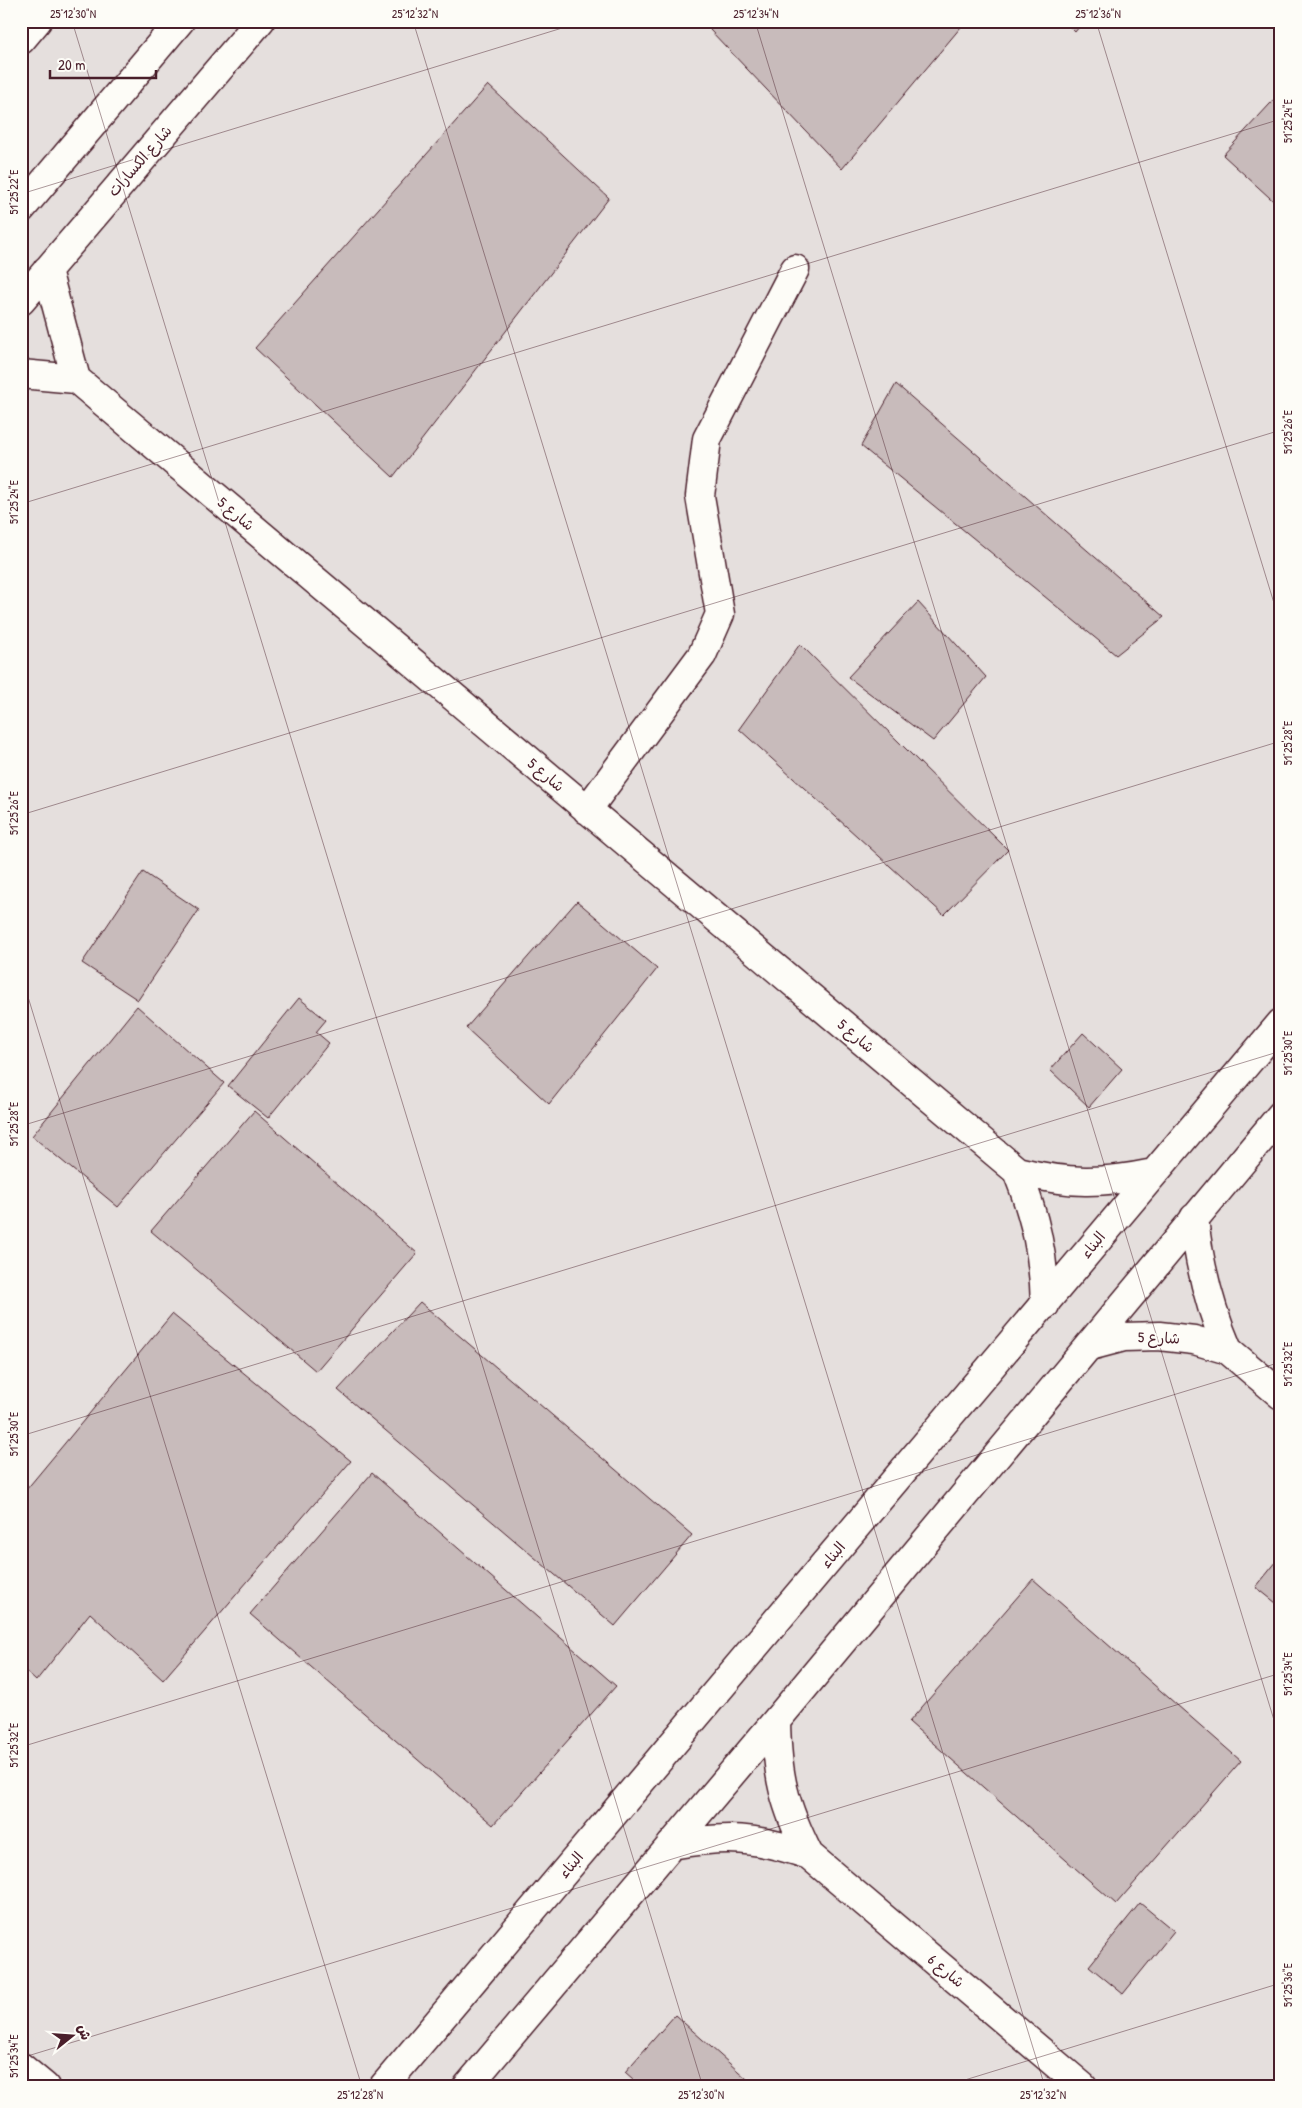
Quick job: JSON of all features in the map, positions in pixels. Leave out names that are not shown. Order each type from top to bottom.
[{"type":"street","points":[[21,40],[37,21]]},
{"type":"street","points":[[21,209],[180,21]]},
{"type":"street","name":"شارع الكسارات","points":[[21,301],[260,21]]},
{"type":"street","points":[[587,810],[702,655],[720,614],[700,496],[707,439],[795,269]]},
{"type":"street","points":[[21,374],[76,379],[47,270]]},
{"type":"street","name":"شارع 5","points":[[76,379],[1016,1171],[1030,1203],[1038,1236],[1044,1270],[1045,1305]]},
{"type":"street","name":"البناء","points":[[383,2087],[1045,1305],[1281,1023]]},
{"type":"street","points":[[467,2087],[776,1721],[1281,1115]]},
{"type":"street","name":"شارع 5","points":[[1016,1171],[1050,1179],[1085,1182],[1120,1180],[1154,1173]]},
{"type":"street","name":"شارع 5","points":[[1194,1218],[1204,1286],[1214,1319],[1228,1350]]},
{"type":"street","name":"شارع 5","points":[[1090,1346],[1124,1337],[1159,1336],[1194,1340],[1228,1350],[1281,1395]]},
{"type":"street","name":"شارع 6","points":[[776,1721],[777,1756],[782,1790],[793,1823],[809,1855]]},
{"type":"street","name":"شارع 6","points":[[672,1845],[706,1839],[740,1838],[775,1843],[809,1855],[1083,2087]]},
{"type":"street","points":[[21,2067],[45,2087]]},
{"type":"shaded area","points":[[21,21],[1281,21],[1281,2087],[21,2087]]},
{"type":"building","points":[[718,21],[966,21],[842,169],[710,30]]},
{"type":"building","points":[[1064,21],[1084,21],[1075,32]]},
{"type":"building","points":[[488,85],[609,198],[393,477],[255,348]]},
{"type":"building","points":[[1281,92],[1281,208],[1223,155]]},
{"type":"building","points":[[896,384],[1164,617],[1116,655],[861,446]]},
{"type":"building","points":[[918,602],[986,677],[933,741],[848,677]]},
{"type":"building","points":[[800,644],[1008,850],[944,915],[739,729]]},
{"type":"building","points":[[143,872],[199,910],[138,1000],[82,963]]},
{"type":"building","points":[[577,901],[657,969],[549,1104],[466,1028]]},
{"type":"building","points":[[299,998],[326,1020],[316,1032],[329,1043],[268,1118],[228,1086]]},
{"type":"building","points":[[137,1006],[224,1083],[118,1207],[32,1136]]},
{"type":"building","points":[[1083,1033],[1122,1069],[1089,1107],[1050,1070]]},
{"type":"building","points":[[254,1111],[417,1253],[316,1371],[151,1231]]},
{"type":"building","points":[[420,1302],[692,1535],[615,1626],[338,1390]]},
{"type":"building","points":[[172,1314],[351,1461],[163,1680],[90,1613],[36,1681],[21,1667],[21,1496]]},
{"type":"building","points":[[372,1473],[616,1686],[493,1825],[250,1614]]},
{"type":"building","points":[[1281,1556],[1281,1607],[1256,1587]]},
{"type":"building","points":[[1033,1579],[1241,1761],[1116,1904],[909,1722]]},
{"type":"building","points":[[1140,1903],[1174,1931],[1123,1994],[1089,1966]]},
{"type":"building","points":[[675,2015],[756,2087],[642,2087],[625,2072]]}]
